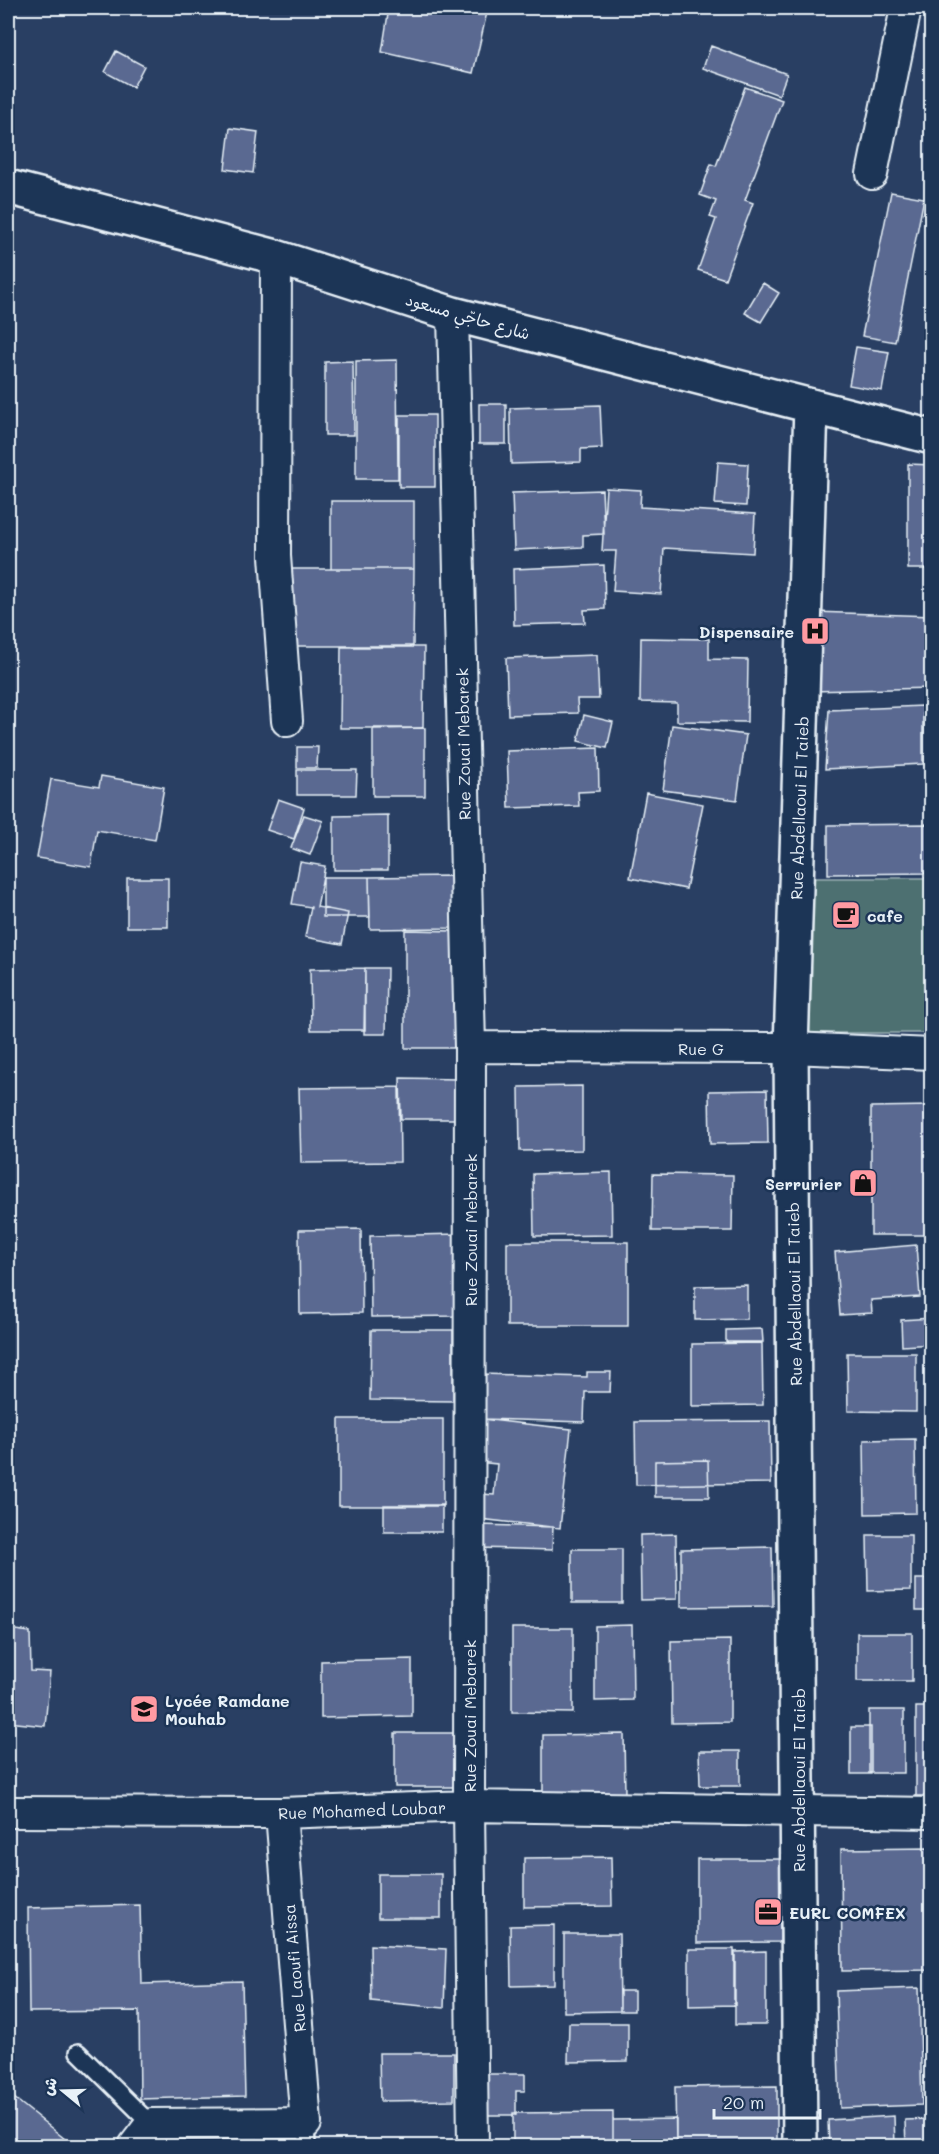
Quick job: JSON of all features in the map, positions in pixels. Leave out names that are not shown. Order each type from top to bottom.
[{"type":"street","points":[[872,174],[906,8]]},
{"type":"street","name":"شارع حاجّي مسعود","points":[[8,187],[276,257],[453,314],[932,437]]},
{"type":"street","points":[[276,257],[275,555],[286,721]]},
{"type":"street","name":"Rue Zouai Mebarek","points":[[453,314],[470,1047],[469,1806],[473,2146]]},
{"type":"street","name":"Rue Abdellaoui El Taieb","points":[[800,2146],[791,1048],[812,406]]},
{"type":"street","name":"Rue G","points":[[470,1047],[791,1048],[932,1054]]},
{"type":"street","name":"Rue Mohamed Loubar","points":[[8,1812],[281,1813],[469,1806],[932,1813]]},
{"type":"street","name":"Rue Laoufi Aissa","points":[[281,1813],[307,2135]]},
{"type":"street","points":[[142,2135],[307,2135]]},
{"type":"lane","points":[[78,2052],[142,2135]]},
{"type":"green space","points":[[805,878],[931,878],[931,1033],[797,1033]]},
{"type":"building","points":[[389,8],[488,8],[473,73],[382,52]]},
{"type":"building","points":[[711,46],[787,74],[779,95],[703,68]]},
{"type":"building","points":[[116,51],[144,66],[133,87],[105,72]]},
{"type":"building","points":[[745,87],[782,100],[745,200],[753,203],[725,279],[698,270],[716,219],[710,217],[716,201],[700,195],[711,164],[716,166]]},
{"type":"building","points":[[230,128],[258,132],[253,173],[225,169]]},
{"type":"building","points":[[891,192],[924,198],[895,342],[862,336]]},
{"type":"building","points":[[763,283],[779,293],[761,322],[745,313]]},
{"type":"building","points":[[856,347],[889,352],[882,391],[849,385]]},
{"type":"building","points":[[397,360],[398,479],[356,479],[356,361]]},
{"type":"building","points":[[353,361],[354,435],[325,435],[325,362]]},
{"type":"building","points":[[479,404],[506,404],[506,444],[479,444]]},
{"type":"building","points":[[600,405],[602,448],[581,449],[581,462],[511,464],[510,408]]},
{"type":"building","points":[[399,415],[435,415],[435,487],[399,487]]},
{"type":"building","points":[[718,462],[748,464],[746,506],[715,504]]},
{"type":"building","points":[[908,464],[932,465],[932,569],[908,569]]},
{"type":"building","points":[[606,488],[641,490],[640,507],[755,514],[753,553],[664,548],[661,594],[613,591],[616,551],[602,551]]},
{"type":"building","points":[[602,490],[604,534],[583,535],[583,547],[514,550],[512,493]]},
{"type":"building","points":[[331,501],[414,501],[414,569],[331,569]]},
{"type":"building","points":[[604,565],[605,609],[584,610],[585,623],[514,625],[513,569]]},
{"type":"building","points":[[288,569],[414,569],[413,646],[288,646]]},
{"type":"building","points":[[814,612],[932,616],[932,688],[811,691]]},
{"type":"building","points":[[641,638],[709,639],[709,659],[748,660],[747,722],[677,721],[677,703],[640,702]]},
{"type":"building","points":[[341,647],[424,647],[423,728],[340,728]]},
{"type":"building","points":[[597,655],[599,699],[577,699],[578,713],[508,715],[506,658]]},
{"type":"building","points":[[923,706],[923,764],[825,769],[829,710]]},
{"type":"building","points":[[584,715],[613,722],[607,748],[578,741]]},
{"type":"building","points":[[672,725],[746,735],[737,800],[663,790]]},
{"type":"building","points":[[425,728],[425,796],[373,796],[373,729]]},
{"type":"building","points":[[297,747],[318,747],[317,768],[297,768]]},
{"type":"building","points":[[598,748],[599,791],[578,792],[579,806],[509,808],[507,751]]},
{"type":"building","points":[[297,770],[357,770],[356,795],[297,795]]},
{"type":"building","points":[[101,776],[164,787],[155,840],[97,830],[91,867],[37,858],[51,779],[99,787]]},
{"type":"building","points":[[646,793],[703,804],[686,889],[630,878]]},
{"type":"building","points":[[278,799],[304,808],[294,839],[267,830]]},
{"type":"building","points":[[304,815],[323,821],[310,855],[291,848]]},
{"type":"building","points":[[388,815],[388,870],[334,870],[334,816]]},
{"type":"building","points":[[932,824],[932,873],[828,874],[828,825]]},
{"type":"building","points":[[300,862],[325,866],[317,907],[348,913],[342,944],[305,937],[311,907],[292,904]]},
{"type":"building","points":[[452,876],[452,928],[370,929],[369,877]]},
{"type":"building","points":[[323,877],[369,877],[370,917],[323,917]]},
{"type":"building","points":[[127,878],[168,878],[168,927],[127,927]]},
{"type":"building","points":[[405,930],[455,931],[455,1048],[405,1048]]},
{"type":"building","points":[[365,968],[387,968],[386,1034],[364,1034]]},
{"type":"building","points":[[365,968],[365,1030],[311,1030],[310,969]]},
{"type":"building","points":[[400,1078],[458,1079],[458,1119],[401,1119]]},
{"type":"building","points":[[582,1086],[582,1150],[520,1151],[519,1087]]},
{"type":"building","points":[[399,1087],[400,1162],[301,1163],[299,1088]]},
{"type":"building","points":[[767,1090],[768,1143],[710,1144],[709,1091]]},
{"type":"building","points":[[932,1106],[932,1235],[871,1235],[871,1107]]},
{"type":"building","points":[[611,1172],[612,1235],[534,1236],[533,1174]]},
{"type":"building","points":[[653,1174],[733,1175],[732,1231],[652,1231]]},
{"type":"building","points":[[361,1229],[362,1313],[300,1314],[299,1230]]},
{"type":"building","points":[[459,1234],[460,1316],[371,1317],[370,1236]]},
{"type":"building","points":[[507,1242],[628,1242],[628,1326],[507,1326]]},
{"type":"building","points":[[916,1245],[920,1297],[871,1300],[872,1313],[840,1315],[835,1252]]},
{"type":"building","points":[[747,1285],[747,1319],[695,1320],[695,1286]]},
{"type":"building","points":[[932,1318],[932,1344],[902,1346],[901,1320]]},
{"type":"building","points":[[762,1329],[763,1342],[726,1342],[726,1330]]},
{"type":"building","points":[[371,1330],[453,1330],[453,1401],[370,1400]]},
{"type":"building","points":[[762,1343],[763,1405],[692,1406],[692,1344]]},
{"type":"building","points":[[847,1353],[916,1353],[916,1412],[848,1411]]},
{"type":"building","points":[[587,1372],[611,1372],[610,1392],[585,1392],[584,1422],[481,1419],[482,1374],[587,1377]]},
{"type":"building","points":[[339,1419],[443,1419],[443,1506],[339,1506]]},
{"type":"building","points":[[482,1419],[571,1429],[560,1528],[480,1519],[483,1494],[494,1495],[497,1464],[477,1462]]},
{"type":"building","points":[[770,1421],[771,1483],[636,1485],[635,1422]]},
{"type":"building","points":[[915,1439],[916,1513],[865,1514],[864,1440]]},
{"type":"building","points":[[708,1460],[709,1497],[655,1497],[655,1461]]},
{"type":"building","points":[[384,1505],[442,1505],[442,1532],[384,1532]]},
{"type":"building","points":[[479,1525],[553,1527],[552,1550],[478,1548]]},
{"type":"building","points":[[676,1534],[677,1599],[641,1600],[640,1535]]},
{"type":"building","points":[[867,1535],[911,1535],[911,1590],[868,1591]]},
{"type":"building","points":[[772,1547],[773,1606],[681,1607],[681,1549]]},
{"type":"building","points":[[572,1549],[622,1549],[622,1603],[572,1603]]},
{"type":"building","points":[[916,1579],[932,1579],[932,1610],[916,1610]]},
{"type":"building","points":[[632,1625],[633,1700],[595,1701],[595,1626]]},
{"type":"building","points":[[512,1628],[573,1628],[573,1713],[512,1712]]},
{"type":"building","points":[[8,1629],[30,1632],[31,1671],[50,1672],[45,1726],[8,1722]]},
{"type":"building","points":[[857,1633],[912,1633],[912,1681],[857,1681]]},
{"type":"building","points":[[730,1640],[730,1722],[672,1723],[671,1641]]},
{"type":"building","points":[[412,1659],[412,1716],[321,1718],[321,1661]]},
{"type":"building","points":[[916,1707],[932,1707],[932,1796],[916,1796]]},
{"type":"building","points":[[869,1710],[904,1710],[904,1773],[869,1773]]},
{"type":"building","points":[[851,1727],[871,1727],[871,1774],[851,1774]]},
{"type":"building","points":[[395,1733],[457,1733],[457,1787],[395,1787]]},
{"type":"building","points":[[624,1734],[625,1794],[543,1795],[543,1735]]},
{"type":"building","points":[[699,1751],[740,1751],[740,1786],[700,1786]]},
{"type":"building","points":[[932,1848],[932,1970],[842,1971],[841,1849]]},
{"type":"building","points":[[611,1857],[612,1906],[524,1907],[524,1858]]},
{"type":"building","points":[[697,1859],[780,1859],[780,1942],[697,1943]]},
{"type":"building","points":[[378,1874],[441,1874],[441,1918],[378,1918]]},
{"type":"building","points":[[140,1905],[142,1984],[242,1981],[245,2096],[140,2099],[139,2011],[29,2012],[28,1908]]},
{"type":"building","points":[[554,1925],[554,1985],[511,1986],[510,1926]]},
{"type":"building","points":[[564,1934],[619,1934],[620,2011],[564,2012]]},
{"type":"building","points":[[370,1945],[446,1949],[444,2008],[371,2001]]},
{"type":"building","points":[[689,1949],[734,1949],[734,2005],[689,2006]]},
{"type":"building","points":[[766,1951],[766,2025],[735,2025],[735,1952]]},
{"type":"building","points":[[919,1988],[922,2105],[840,2108],[836,1991]]},
{"type":"building","points":[[620,1991],[634,1991],[634,2011],[620,2011]]},
{"type":"building","points":[[569,2023],[628,2023],[628,2061],[568,2062]]},
{"type":"building","points":[[379,2053],[454,2053],[454,2100],[380,2101]]},
{"type":"building","points":[[471,2074],[525,2074],[525,2091],[516,2091],[516,2115],[471,2115]]},
{"type":"building","points":[[777,2086],[777,2146],[676,2146],[675,2087]]},
{"type":"building","points":[[8,2093],[65,2139],[59,2146],[8,2146]]},
{"type":"building","points":[[613,2112],[613,2146],[513,2146],[513,2113]]},
{"type":"building","points":[[894,2116],[895,2146],[829,2146],[828,2120]]},
{"type":"building","points":[[676,2119],[676,2146],[613,2146],[613,2120]]},
{"type":"building","points":[[932,2119],[932,2146],[906,2146],[905,2120]]},
{"type":"place","name":"Dispensaire","points":[[815,631]]},
{"type":"place","name":"cafe","points":[[846,915]]},
{"type":"place","name":"Serrurier","points":[[863,1183]]},
{"type":"place","name":"Lycée Ramdane Mouhab","points":[[144,1709]]},
{"type":"place","name":"EURL COMFEX","points":[[768,1912]]}]
